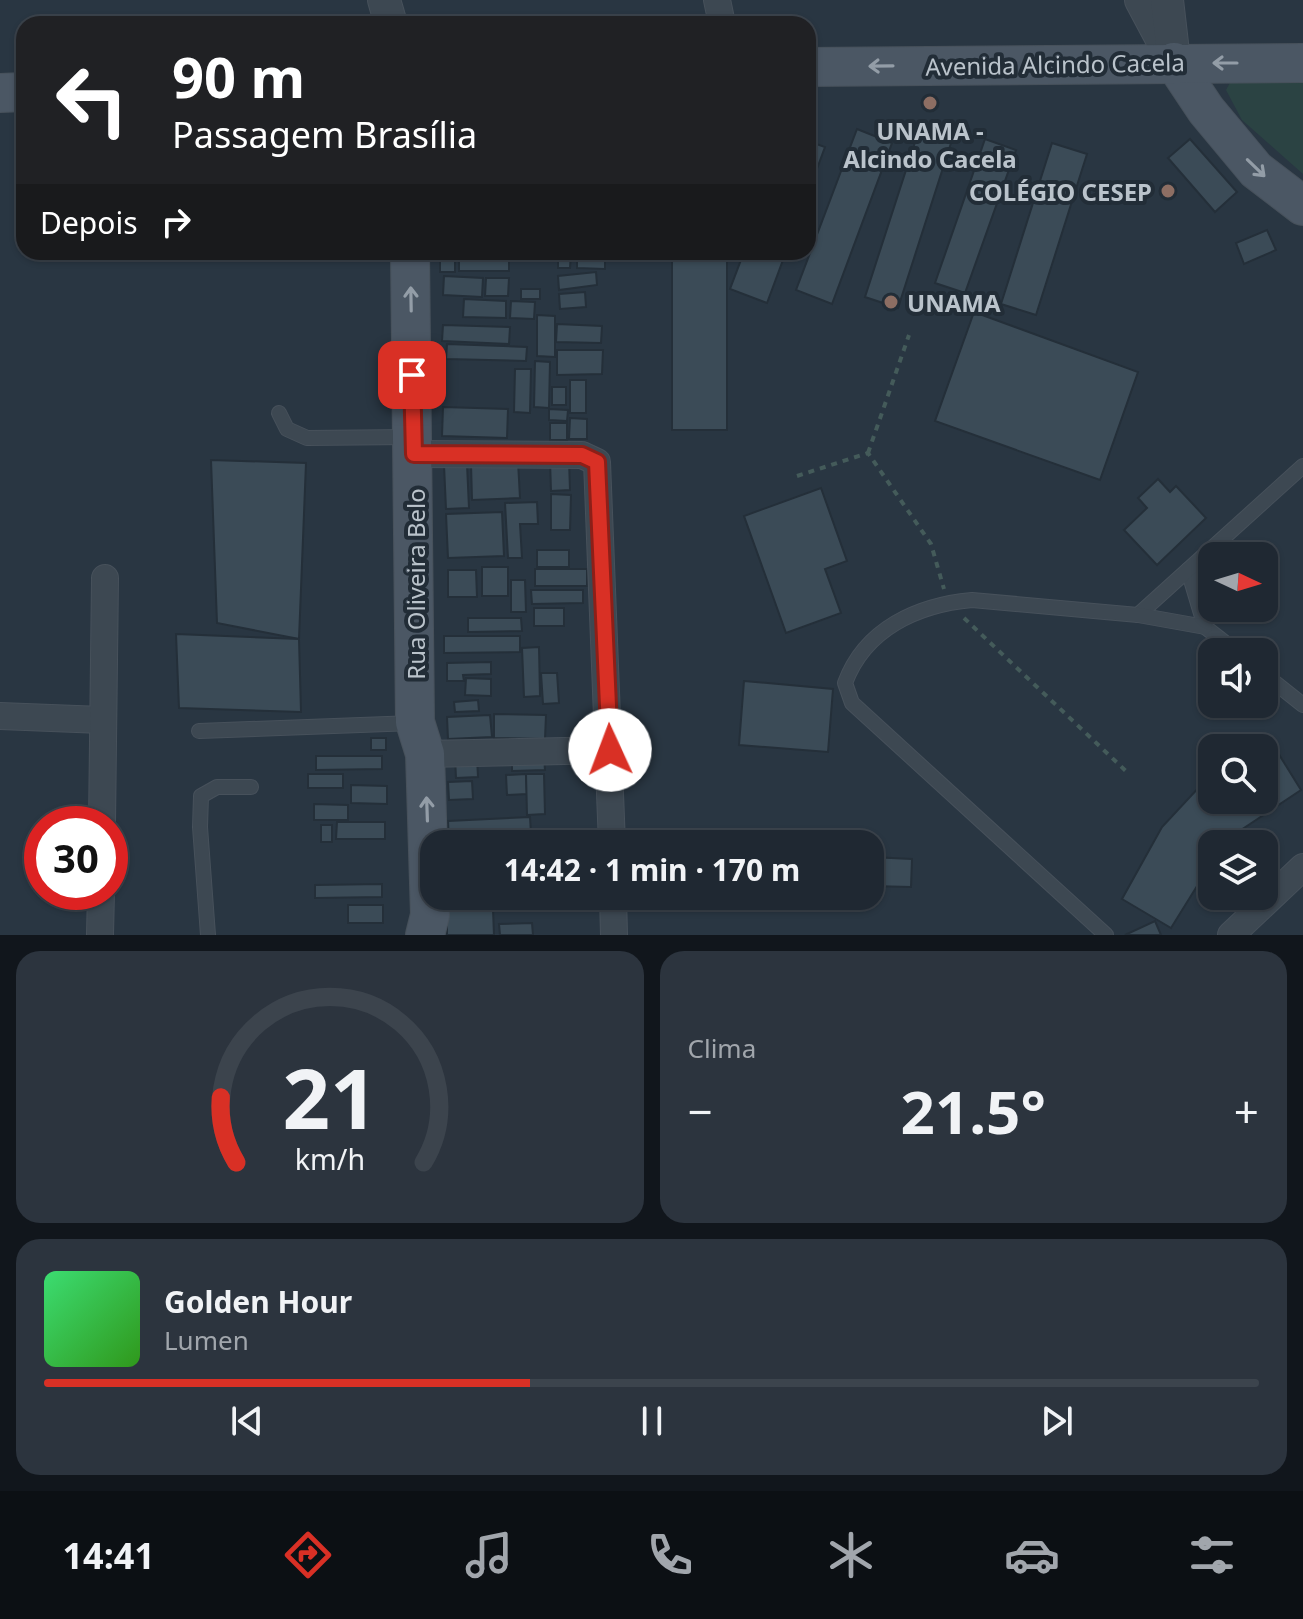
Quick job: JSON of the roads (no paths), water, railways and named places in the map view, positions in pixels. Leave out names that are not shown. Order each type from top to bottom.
[{"type":"main road","points":[[1174,62],[1206,110],[1256,170],[1303,206]]},
{"type":"main road","name":"Avenida Alcindo Cacela","points":[[816,67],[1303,63]]},
{"type":"main road","name":"Rua Oliveira Belo","points":[[410,260],[426,928]]},
{"type":"street","points":[[1141,0],[1174,62]]},
{"type":"street","points":[[1167,0],[1174,62]]},
{"type":"street","points":[[414,445],[582,455],[597,462],[612,830]]},
{"type":"street","points":[[102,806],[105,578]]},
{"type":"street","points":[[0,716],[102,720]]},
{"type":"street","points":[[420,738],[610,750]]},
{"type":"street","points":[[1231,935],[1303,867]]},
{"type":"street","points":[[100,935],[101,910]]},
{"type":"street","points":[[613,910],[614,935]]},
{"type":"lane","points":[[279,413],[287,429],[307,438],[414,445]]},
{"type":"lane","points":[[1138,615],[1303,466]]},
{"type":"lane","points":[[1188,570],[1205,627]]},
{"type":"lane","points":[[1106,935],[852,703],[845,683],[875,635],[897,621],[947,602],[972,600],[1138,615],[1205,627],[1219,638]]},
{"type":"lane","points":[[1278,685],[1303,705]]},
{"type":"lane","points":[[199,731],[420,738]]},
{"type":"lane","points":[[208,935],[200,827],[201,796],[217,787],[251,787]]},
{"type":"place","name":"UNAMA - Alcindo Cacela","points":[[930,103]]},
{"type":"place","name":"COLÉGIO CESEP","points":[[1168,191]]},
{"type":"place","name":"UNAMA","points":[[891,302]]}]
